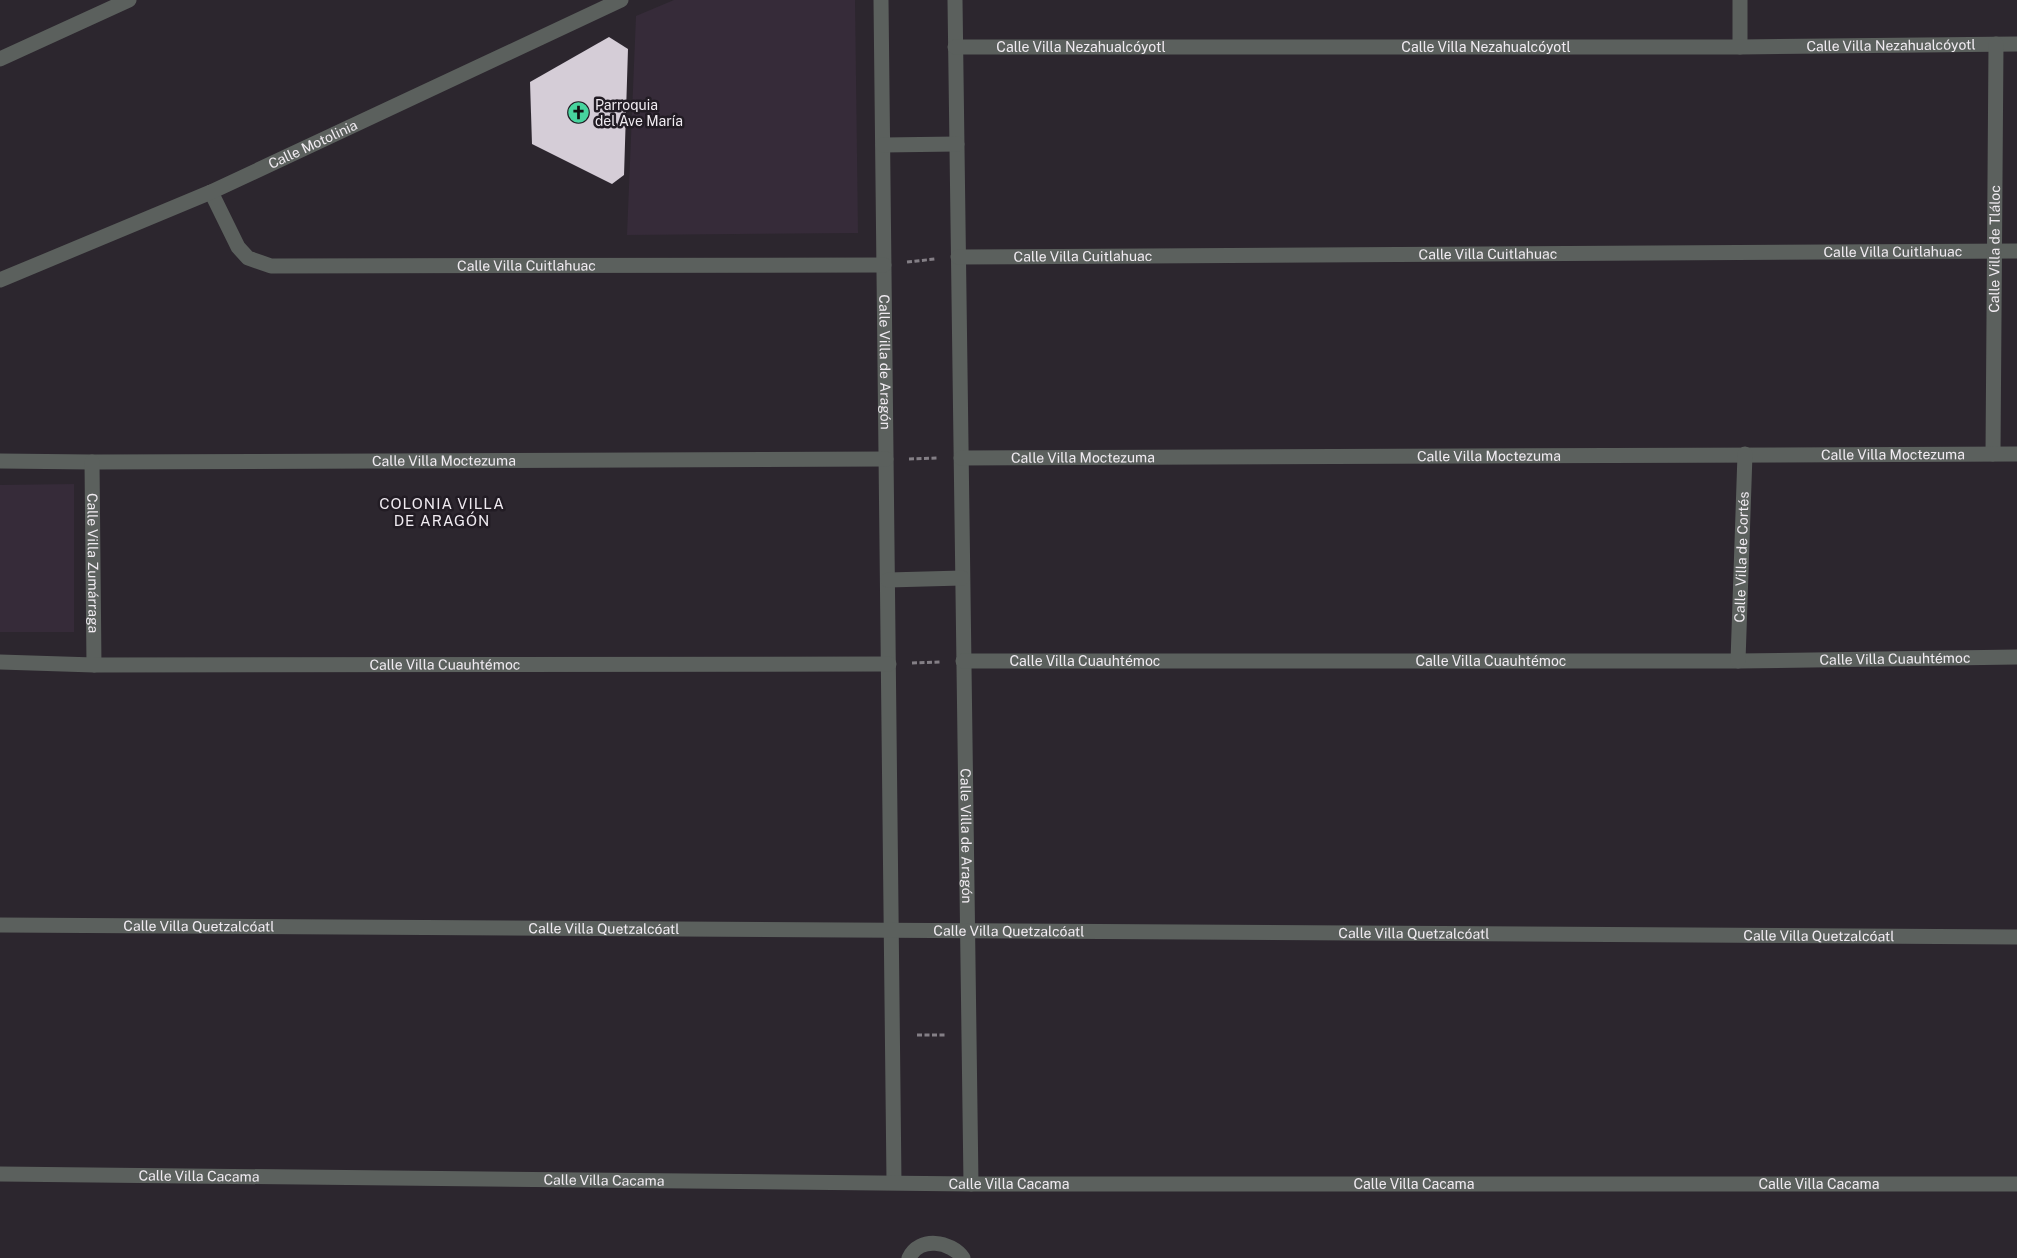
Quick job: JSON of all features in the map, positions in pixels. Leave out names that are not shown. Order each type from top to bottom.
[{"type":"street","points":[[0,59],[129,0]]},
{"type":"street","name":"Calle Motolinia","points":[[0,280],[211,192],[622,0]]},
{"type":"street","name":"Calle Villa de Aragón","points":[[881,0],[894,1182]]},
{"type":"street","name":"Calle Villa de Aragón","points":[[955,0],[971,1184]]},
{"type":"street","points":[[1740,0],[1740,47]]},
{"type":"street","name":"Calle Villa de Tláloc","points":[[1992,454],[1996,44]]},
{"type":"street","name":"Calle Villa Nezahualcóyotl","points":[[955,46],[1740,47],[2017,44]]},
{"type":"street","points":[[883,145],[957,144]]},
{"type":"street","name":"Calle Villa Cuitlahuac","points":[[211,192],[238,247],[248,258],[270,266],[884,265]]},
{"type":"street","name":"Calle Villa Cuitlahuac","points":[[958,257],[2017,251]]},
{"type":"street","name":"Calle Villa de Cortés","points":[[1738,661],[1745,454]]},
{"type":"street","name":"Calle Villa Moctezuma","points":[[961,458],[2017,454]]},
{"type":"street","name":"Calle Villa Moctezuma","points":[[0,461],[886,459]]},
{"type":"street","name":"Calle Villa Zumárraga","points":[[92,462],[94,665]]},
{"type":"street","points":[[888,580],[962,578]]},
{"type":"street","name":"Calle Villa Cuauhtémoc","points":[[964,661],[1738,661],[2017,656]]},
{"type":"street","name":"Calle Villa Cuauhtémoc","points":[[0,662],[94,665],[889,664]]},
{"type":"street","name":"Calle Villa Quetzalcóatl","points":[[0,925],[2017,937]]},
{"type":"street","name":"Calle Villa Cacama","points":[[0,1174],[971,1184],[2017,1184]]},
{"type":"street","points":[[909,1258],[916,1248],[934,1242],[959,1252],[963,1258]]},
{"type":"path","points":[[884,265],[958,257]]},
{"type":"path","points":[[886,459],[961,458]]},
{"type":"path","points":[[889,664],[964,661]]},
{"type":"path","points":[[893,1035],[969,1035]]},
{"type":"shaded area","points":[[674,0],[855,0],[858,233],[627,235],[636,16]]},
{"type":"shaded area","points":[[74,484],[74,632],[0,632],[0,485]]},
{"type":"building","name":"Parroquia del Ave María","points":[[609,37],[628,49],[624,175],[612,184],[532,144],[530,82]]},
{"type":"place","name":"Parroquia del Ave María","points":[[579,113]]},
{"type":"district","name":"COLONIA VILLA DE ARAGÓN","points":[[442,512]]}]
